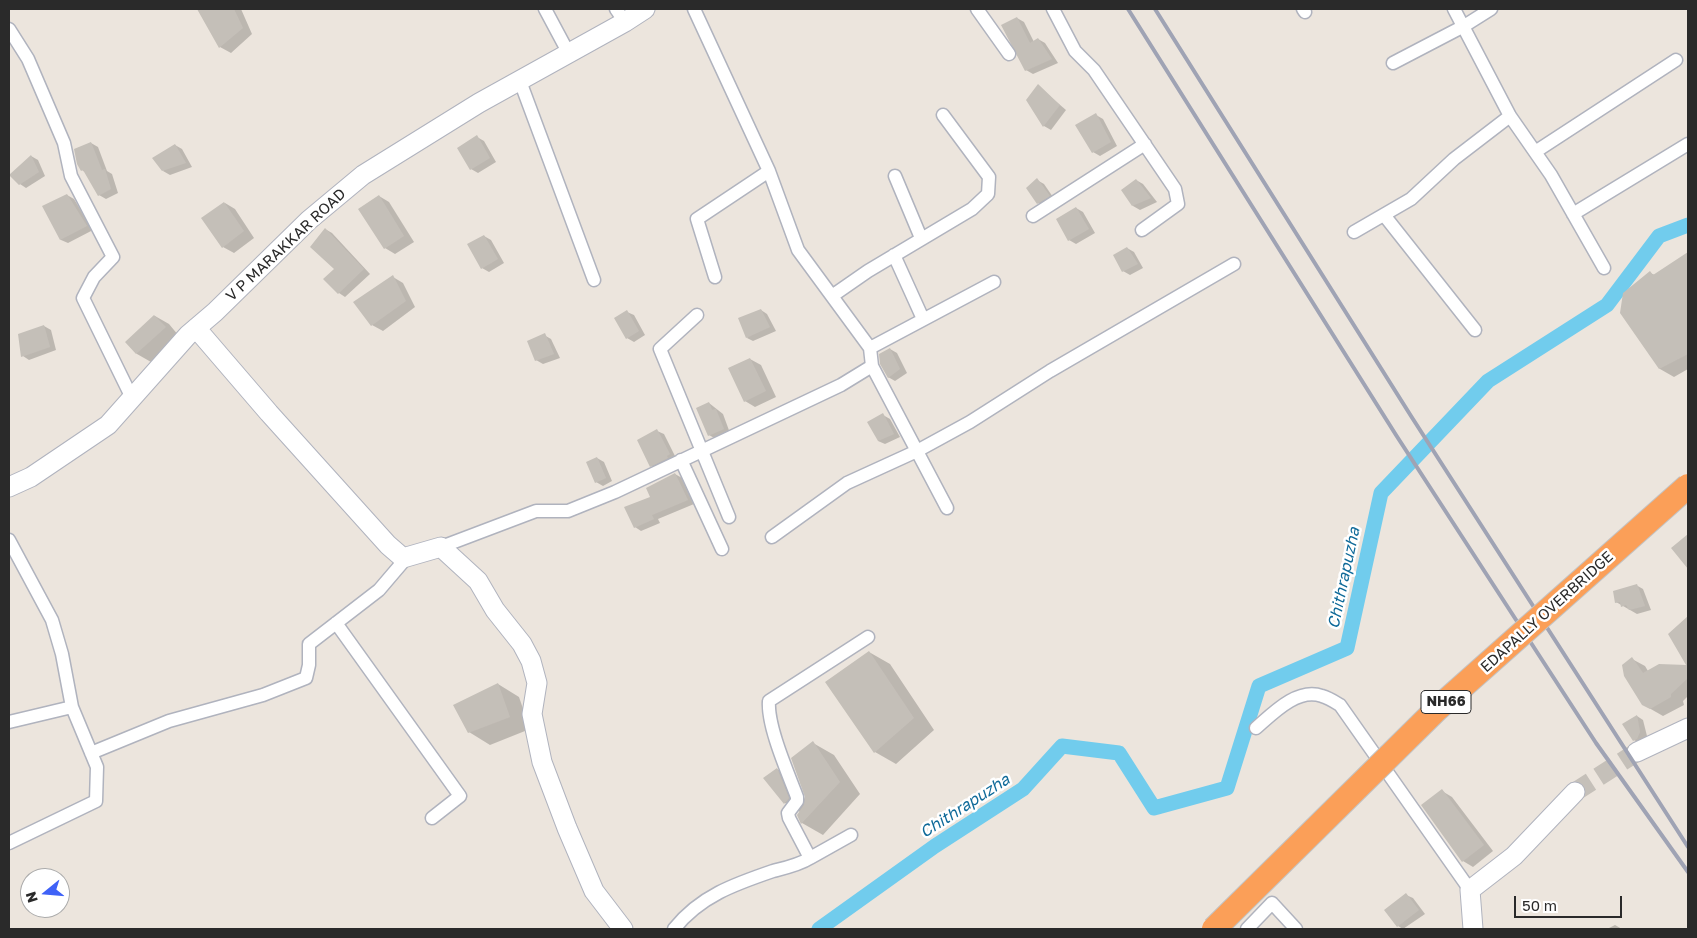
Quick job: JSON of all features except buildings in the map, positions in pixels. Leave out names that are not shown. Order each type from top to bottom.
[{"type":"highway","name":"EDAPALLY OVERBRIDGE","points":[[1214,929],[1438,709],[1688,486]]},
{"type":"street","points":[[545,9],[568,52]]},
{"type":"street","name":"V P MARAKKAR ROAD","points":[[9,487],[30,477],[108,425],[196,328],[215,312],[303,225],[363,175],[479,103],[568,52],[621,16],[645,9]]},
{"type":"street","points":[[694,9],[769,172],[798,250],[870,348],[872,366],[947,508]]},
{"type":"street","points":[[977,9],[1009,54]]},
{"type":"street","points":[[1053,9],[1075,51],[1094,70],[1175,189],[1179,202],[1142,230]]},
{"type":"street","points":[[1454,9],[1510,116],[1536,152],[1604,268]]},
{"type":"street","points":[[1393,63],[1464,26],[1492,9]]},
{"type":"street","points":[[9,29],[28,59],[64,143],[71,176],[113,257],[94,277],[82,298],[132,398]]},
{"type":"street","points":[[1536,152],[1676,60]]},
{"type":"street","points":[[520,81],[594,280]]},
{"type":"street","points":[[832,296],[921,238],[972,209],[988,194],[989,177],[943,115]]},
{"type":"street","points":[[1354,232],[1411,199],[1454,159],[1510,116]]},
{"type":"street","points":[[1033,216],[1145,144]]},
{"type":"street","points":[[1573,214],[1688,144]]},
{"type":"street","points":[[715,277],[697,218],[769,172]]},
{"type":"street","points":[[895,176],[921,238]]},
{"type":"street","points":[[1384,215],[1475,330]]},
{"type":"street","points":[[894,255],[923,319]]},
{"type":"street","points":[[772,537],[847,483],[917,451],[970,422],[1050,371],[1234,264]]},
{"type":"street","points":[[870,348],[923,319],[960,302],[994,282]]},
{"type":"street","points":[[697,315],[660,350],[729,517]]},
{"type":"street","points":[[196,328],[269,414],[388,545],[403,558],[441,547],[536,510],[568,512],[615,492],[841,385],[872,366]]},
{"type":"street","points":[[681,460],[722,549]]},
{"type":"street","points":[[9,540],[52,620],[62,654],[72,707],[97,767],[96,801],[9,843]]},
{"type":"street","points":[[441,547],[478,581],[495,610],[522,644],[531,661],[537,683],[532,714],[542,762],[594,892],[623,929]]},
{"type":"street","points":[[91,753],[169,721],[263,695],[306,678],[309,665],[309,644],[356,610],[379,590],[408,556]]},
{"type":"street","points":[[336,623],[460,796],[432,818]]},
{"type":"street","points":[[810,858],[788,818],[788,813],[797,801],[797,797],[778,746],[768,709],[769,701],[868,637]]},
{"type":"street","points":[[1256,728],[1278,709],[1299,696],[1320,695],[1340,705],[1470,890],[1473,929]]},
{"type":"street","points":[[9,722],[72,707]]},
{"type":"street","points":[[1637,752],[1688,728]]},
{"type":"street","points":[[1470,890],[1514,856],[1575,792]]},
{"type":"street","points":[[674,929],[699,904],[718,892],[735,884],[810,858],[851,835]]},
{"type":"street","points":[[1247,929],[1272,903],[1296,929]]},
{"type":"waterway","name":"Chithrapuzha","points":[[819,929],[935,846],[1023,789],[1062,746],[1119,753],[1154,808],[1227,788],[1259,686],[1347,648],[1381,493],[1488,381],[1607,305],[1659,236],[1688,225]]},
{"type":"tunnel","points":[[1575,792],[1637,752]]},
{"type":"railway","points":[[1128,9],[1396,435],[1596,743],[1688,872]]},
{"type":"railway","points":[[1155,9],[1411,416],[1688,847]]}]
